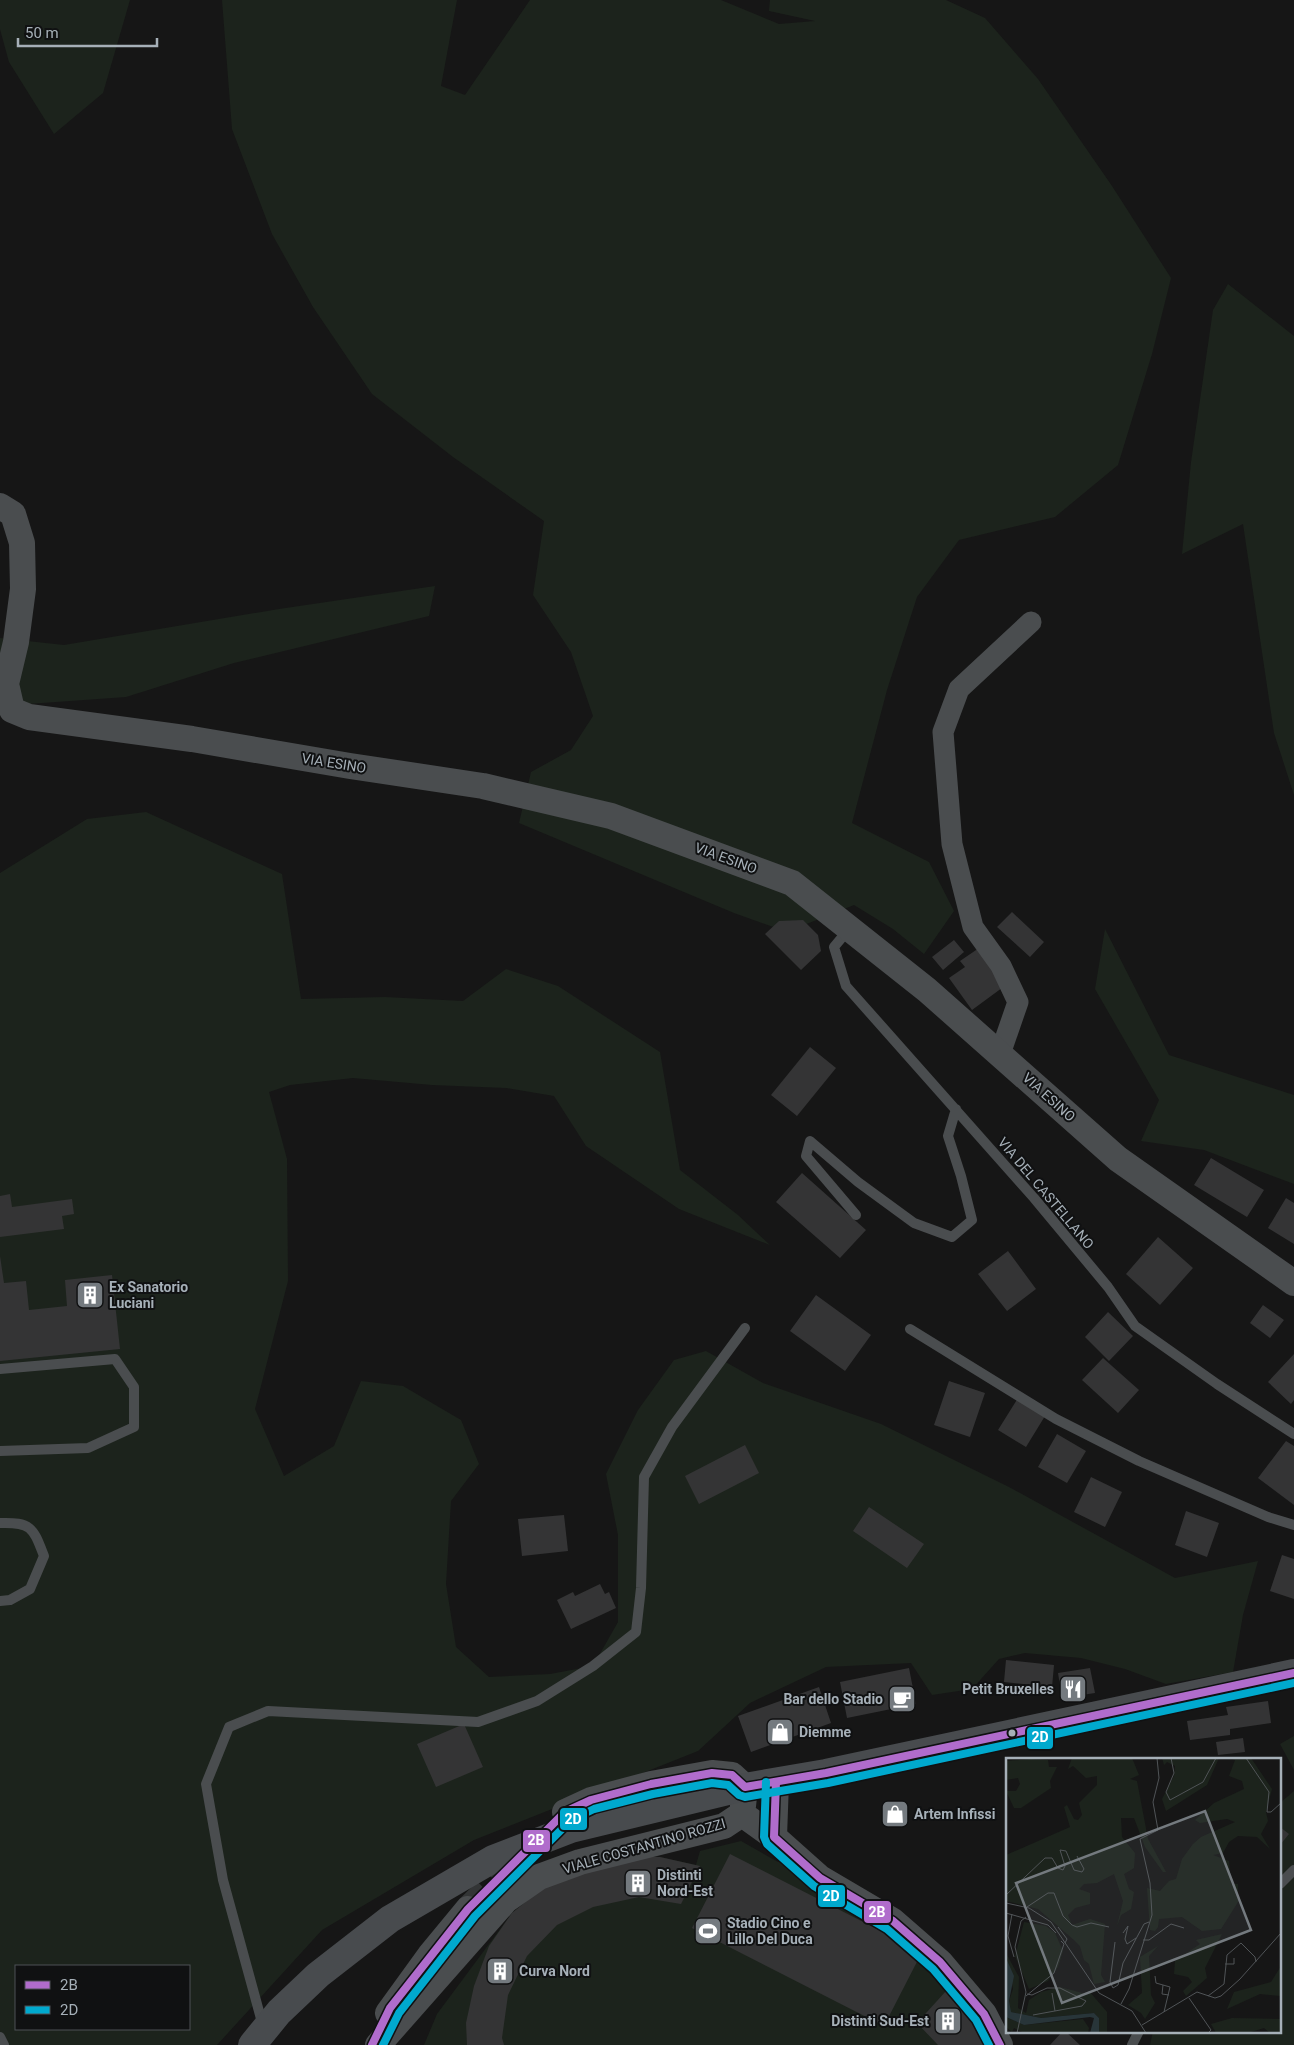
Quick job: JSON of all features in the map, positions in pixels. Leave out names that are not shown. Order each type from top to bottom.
[{"type":"main road","points":[[258,2037],[279,2012],[318,1975],[390,1919],[494,1859],[571,1829],[743,1800],[776,1782],[1294,1673]]},
{"type":"street","name":"VIA ESINO","points":[[0,506],[14,514],[22,543],[24,589],[16,642],[6,684],[12,710],[29,717],[192,739],[350,766],[484,786],[611,816],[792,883],[927,990],[1118,1159],[1294,1283]]},
{"type":"street","points":[[1000,1054],[1018,1002],[1001,966],[973,927],[952,844],[943,732],[959,689],[1031,622]]},
{"type":"street","points":[[564,1812],[592,1800],[651,1784],[712,1773],[732,1775],[743,1800]]},
{"type":"street","points":[[774,1836],[776,1782]]},
{"type":"street","name":"VIALE COSTANTINO ROZZI","points":[[378,2045],[506,1900],[539,1877],[580,1862],[724,1826],[743,1800],[774,1836],[820,1878],[894,1921],[940,1962],[984,2014],[1000,2045]]},
{"type":"street","points":[[372,2045],[390,2008],[468,1909]]},
{"type":"lane","name":"VIA DEL CASTELLANO","points":[[849,928],[834,947],[846,986],[1052,1220],[1108,1288],[1136,1326],[1217,1384],[1294,1434]]},
{"type":"lane","points":[[856,1215],[806,1156],[810,1141],[858,1182],[914,1223],[952,1237],[972,1220],[961,1176],[948,1136],[956,1109]]},
{"type":"lane","points":[[258,2037],[223,1880],[206,1784],[229,1727],[268,1711],[478,1722],[537,1701],[593,1666],[636,1632],[641,1588],[644,1477],[672,1427],[745,1328]]},
{"type":"lane","points":[[910,1329],[1056,1418],[1139,1460],[1268,1517],[1294,1525]]},
{"type":"lane","points":[[0,1369],[115,1359],[134,1386],[134,1427],[88,1448],[0,1451]]},
{"type":"lane","points":[[0,1523],[20,1522],[34,1531],[44,1556],[30,1589],[10,1600],[0,1601]]},
{"type":"lane","points":[[1282,1882],[1294,1870]]},
{"type":"lane","points":[[1132,2045],[1138,2032]]},
{"type":"lane","points":[[0,2037],[4,2045]]},
{"type":"shaded area","points":[[0,0],[130,0],[103,93],[54,134],[9,62],[0,29]]},
{"type":"shaded area","points":[[222,0],[457,0],[441,86],[465,95],[530,0],[721,0],[779,24],[815,21],[769,11],[770,0],[946,0],[985,18],[1038,79],[1112,186],[1171,278],[1152,354],[1118,465],[1055,517],[959,540],[917,597],[887,690],[852,823],[929,862],[954,911],[924,954],[893,929],[854,905],[799,927],[779,929],[734,913],[519,823],[531,772],[571,750],[593,716],[571,652],[533,595],[544,521],[453,457],[372,394],[313,307],[272,234],[232,129]]},
{"type":"shaded area","points":[[1228,284],[1294,336],[1294,795],[1274,733],[1243,524],[1182,554],[1191,462],[1213,310]]},
{"type":"shaded area","points":[[435,586],[429,616],[234,663],[126,697],[0,706],[0,638],[64,645],[279,609]]},
{"type":"shaded area","points":[[146,812],[282,874],[301,999],[385,997],[463,1001],[506,969],[558,986],[660,1052],[680,1170],[738,1215],[770,1245],[679,1209],[586,1146],[554,1096],[506,1088],[432,1085],[353,1078],[290,1085],[269,1092],[287,1159],[288,1281],[255,1409],[284,1476],[334,1446],[361,1381],[403,1386],[461,1420],[479,1464],[451,1501],[446,1584],[456,1647],[489,1677],[550,1674],[593,1666],[618,1622],[618,1535],[606,1474],[638,1410],[674,1360],[706,1351],[763,1383],[881,1424],[1009,1487],[1175,1578],[1258,1561],[1243,1615],[1233,1672],[1166,1684],[1125,1669],[1081,1658],[1025,1653],[999,1659],[972,1689],[932,1695],[911,1663],[826,1667],[750,1703],[698,1751],[474,1840],[322,1930],[217,2045],[0,2045],[0,873],[87,819]]},
{"type":"shaded area","points":[[1105,929],[1169,1055],[1294,1095],[1294,1184],[1204,1150],[1141,1141],[1159,1100],[1095,989]]},
{"type":"shaded area","points":[[1294,1736],[1294,1770],[1280,1744]]},
{"type":"shaded area","points":[[1294,1791],[1294,2045],[1150,2045],[1153,2032],[1282,2032],[1282,1801]]},
{"type":"shaded area","name":"Stadio Cino e Lillo Del Duca","points":[[741,1841],[778,1862],[804,1850],[1008,2045],[424,2045],[437,2014],[512,1913],[544,1887],[631,1856],[660,1857],[696,1865],[700,1851]]},
{"type":"building","points":[[1012,912],[1044,942],[1030,957],[997,927]]},
{"type":"building","points":[[803,920],[818,935],[821,951],[801,970],[765,934],[779,921]]},
{"type":"building","points":[[954,940],[964,952],[943,970],[932,957]]},
{"type":"building","points":[[979,948],[1006,985],[972,1010],[949,978],[965,967],[960,961]]},
{"type":"building","points":[[810,1047],[836,1068],[797,1116],[771,1095]]},
{"type":"building","points":[[1211,1158],[1264,1190],[1247,1217],[1194,1185]]},
{"type":"building","points":[[802,1173],[866,1230],[840,1258],[776,1202]]},
{"type":"building","points":[[10,1194],[12,1207],[72,1199],[74,1214],[62,1216],[64,1229],[0,1237],[0,1196]]},
{"type":"building","points":[[1286,1198],[1294,1203],[1294,1244],[1268,1228]]},
{"type":"building","points":[[1158,1237],[1193,1268],[1160,1305],[1126,1274]]},
{"type":"building","points":[[1008,1251],[1036,1289],[1007,1311],[978,1274]]},
{"type":"building","name":"Ex Sanatorio Luciani","points":[[0,1256],[4,1283],[26,1281],[29,1310],[67,1306],[65,1280],[112,1275],[120,1349],[0,1361]]},
{"type":"building","points":[[816,1295],[871,1335],[845,1371],[790,1331]]},
{"type":"building","points":[[1263,1305],[1284,1320],[1270,1338],[1250,1323]]},
{"type":"building","points":[[1108,1312],[1133,1336],[1109,1361],[1085,1337]]},
{"type":"building","points":[[1294,1354],[1294,1400],[1291,1404],[1268,1382]]},
{"type":"building","points":[[1103,1358],[1139,1390],[1118,1413],[1082,1380]]},
{"type":"building","points":[[949,1381],[985,1393],[970,1437],[934,1425]]},
{"type":"building","points":[[1018,1398],[1045,1416],[1026,1447],[998,1430]]},
{"type":"building","points":[[1057,1434],[1086,1451],[1067,1483],[1038,1467]]},
{"type":"building","points":[[1286,1441],[1294,1446],[1294,1505],[1258,1478]]},
{"type":"building","points":[[745,1445],[759,1473],[699,1504],[685,1476]]},
{"type":"building","points":[[1091,1477],[1122,1492],[1105,1527],[1074,1512]]},
{"type":"building","points":[[869,1507],[924,1544],[907,1568],[853,1531]]},
{"type":"building","points":[[1186,1511],[1219,1523],[1207,1557],[1175,1545]]},
{"type":"building","points":[[564,1515],[568,1551],[522,1556],[518,1519]]},
{"type":"building","points":[[1282,1555],[1294,1559],[1294,1599],[1270,1591]]},
{"type":"building","points":[[600,1584],[605,1594],[609,1592],[616,1608],[571,1629],[557,1600],[573,1592],[575,1596]]},
{"type":"building","points":[[1006,1660],[1054,1665],[1052,1687],[1004,1682]]},
{"type":"building","points":[[909,1668],[916,1704],[847,1718],[840,1682]]},
{"type":"building","points":[[1090,1668],[1095,1693],[1062,1698],[1058,1673]]},
{"type":"building","points":[[819,1687],[831,1723],[751,1752],[738,1716]]},
{"type":"building","points":[[1268,1701],[1271,1723],[1230,1729],[1230,1735],[1190,1740],[1187,1721],[1228,1715],[1226,1707]]},
{"type":"building","points":[[464,1724],[483,1767],[436,1787],[417,1744]]},
{"type":"building","points":[[1243,1738],[1245,1752],[1218,1755],[1216,1742]]},
{"type":"building","points":[[1282,1829],[1289,1834],[1282,1843]]},
{"type":"building","points":[[730,1854],[922,1952],[884,2026],[692,1928]]},
{"type":"building","name":"Curva Nord","points":[[631,1856],[660,1857],[700,1866],[681,1904],[639,1897],[593,1907],[557,1925],[527,1956],[508,1995],[502,2038],[504,2045],[467,2045],[466,2023],[474,1986],[489,1946],[512,1913],[544,1887]]},
{"type":"building","name":"Distinti Sud-Est","points":[[946,1991],[976,2018],[993,2045],[938,2045],[917,2023]]},
{"type":"building","points":[[1062,2032],[1066,2032],[1080,2045],[1050,2045]]},
{"type":"tunnel","points":[[468,1909],[534,1843]]},
{"type":"transit line","name":"2B","points":[[372,2045],[390,2008],[468,1909],[565,1812],[591,1800],[651,1784],[712,1773],[732,1775],[745,1787],[826,1773],[1294,1673]]},
{"type":"transit line","name":"2D","points":[[383,2045],[399,2013],[475,1916],[571,1820],[594,1809],[653,1794],[712,1783],[728,1785],[739,1795],[745,1797],[828,1783],[1294,1683]]},
{"type":"transit line","name":"2D","points":[[766,1782],[764,1837],[767,1844],[814,1886],[887,1929],[933,1969],[976,2020],[989,2045]]},
{"type":"transit line","name":"2B","points":[[776,1782],[774,1837],[820,1878],[893,1921],[940,1962],[984,2014],[1000,2045]]},
{"type":"place","name":"Ex Sanatorio Luciani","points":[[90,1295]]},
{"type":"place","name":"Petit Bruxelles","points":[[1073,1689]]},
{"type":"place","name":"Bar dello Stadio","points":[[902,1699]]},
{"type":"place","name":"Diemme","points":[[780,1732]]},
{"type":"place","name":"Artem Infissi","points":[[895,1814]]},
{"type":"place","name":"Distinti Nord-Est","points":[[638,1883]]},
{"type":"place","name":"Stadio Cino e Lillo Del Duca","points":[[708,1931]]},
{"type":"place","name":"Curva Nord","points":[[500,1971]]},
{"type":"place","name":"Distinti Sud-Est","points":[[948,2021]]}]
